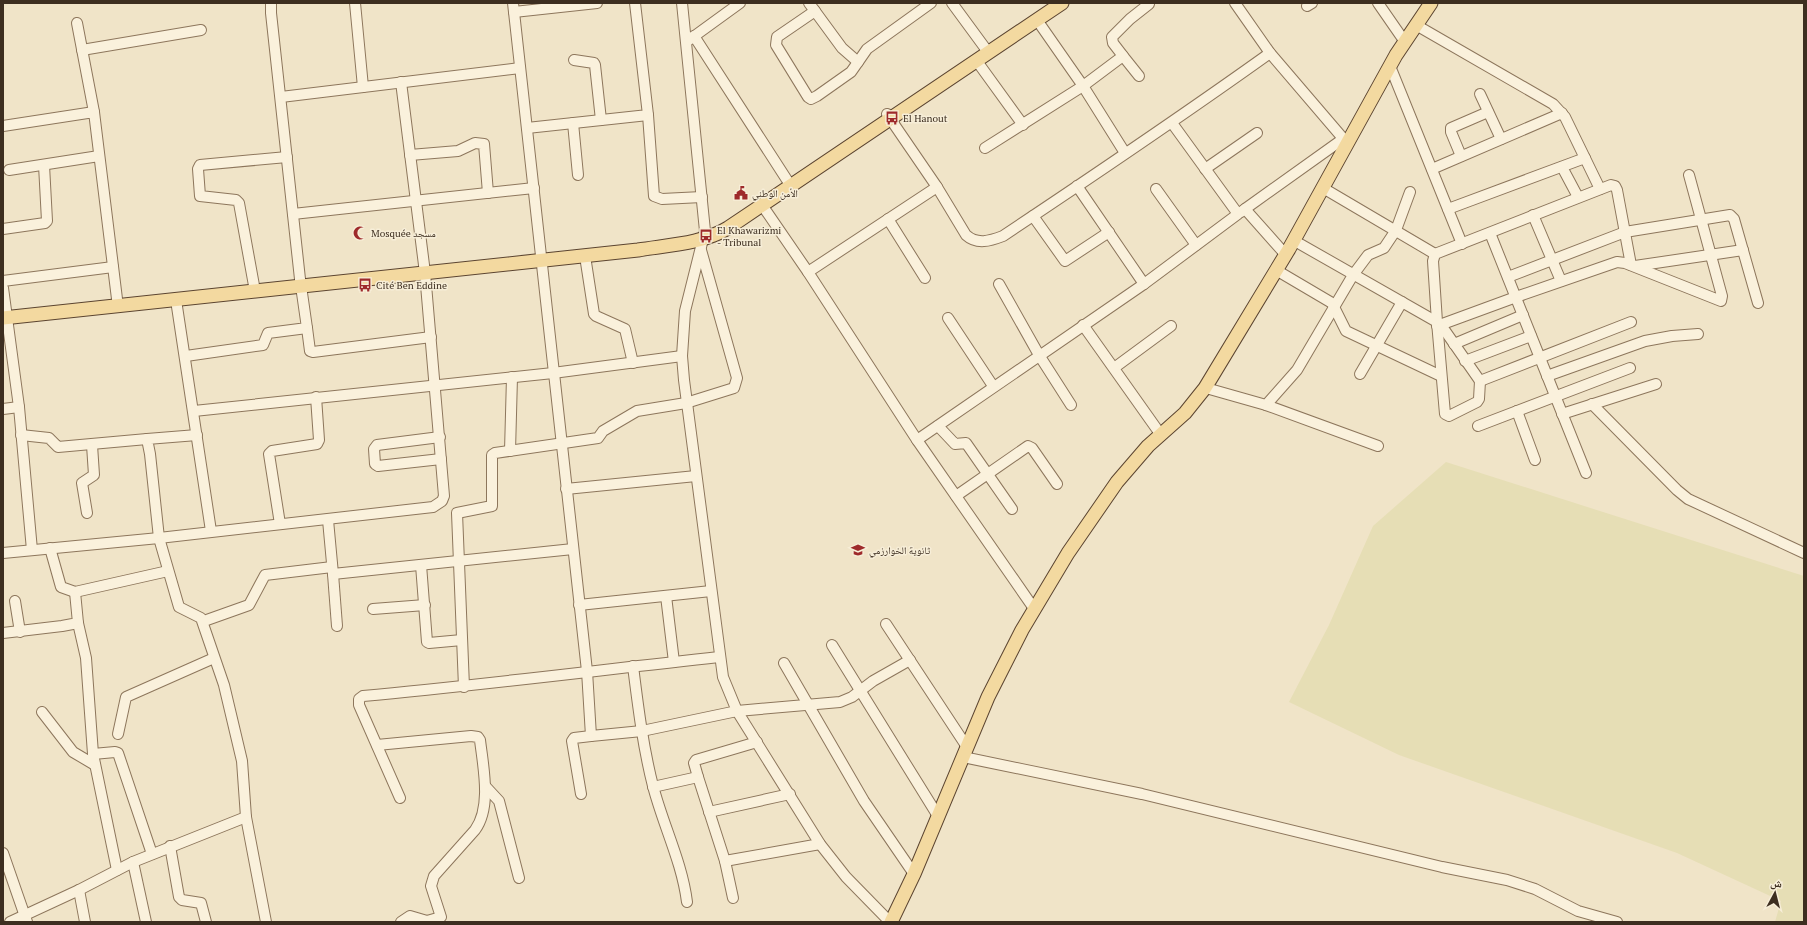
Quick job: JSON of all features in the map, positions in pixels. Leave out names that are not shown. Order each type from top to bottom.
[{"type":"main road","points":[[540,256],[585,256],[638,250],[703,240],[717,234],[762,205],[1050,3]]},
{"type":"main road","points":[[118,303],[176,300],[300,282],[703,240],[787,180],[976,60],[986,49],[1037,20],[1062,3]]},
{"type":"main road","points":[[891,922],[914,874],[988,697],[1011,649],[1068,553],[1117,482],[1148,446],[1185,413],[1206,388],[1323,188],[1345,141],[1404,42],[1431,3]]},
{"type":"main road","points":[[4,314],[255,288]]},
{"type":"street","points":[[271,3],[300,282],[308,328],[310,351],[313,352],[431,337]]},
{"type":"street","points":[[355,3],[364,87]]},
{"type":"street","points":[[591,736],[587,671],[580,605],[513,8],[597,3]]},
{"type":"street","points":[[635,3],[648,115],[654,196],[662,199],[702,197]]},
{"type":"street","points":[[464,687],[457,512],[491,508],[492,455],[598,438],[603,431],[637,411],[686,403],[734,388],[737,382],[703,240],[702,197],[690,39],[682,3]]},
{"type":"street","points":[[690,39],[740,3]]},
{"type":"street","points":[[858,62],[842,48],[812,7],[777,37],[776,40],[776,45],[808,97],[811,99],[851,72],[858,62],[867,49],[931,3]]},
{"type":"street","points":[[952,3],[986,49]]},
{"type":"street","points":[[917,440],[993,386],[1144,284],[1242,212],[1345,141],[1270,54],[1235,3]]},
{"type":"street","points":[[1378,3],[1404,42]]},
{"type":"street","points":[[1139,76],[1113,43],[1112,36],[1149,4]]},
{"type":"street","points":[[1037,20],[1083,86],[1125,153]]},
{"type":"street","points":[[77,23],[94,112],[118,303]]},
{"type":"street","points":[[1416,25],[1527,87],[1553,104],[1562,113],[1600,188]]},
{"type":"street","points":[[82,50],[201,30]]},
{"type":"street","points":[[690,39],[787,180]]},
{"type":"street","points":[[888,117],[937,188],[966,234],[970,238],[979,241],[992,240],[1003,236],[1172,123],[1270,54]]},
{"type":"street","points":[[985,148],[1083,86],[1123,56]]},
{"type":"street","points":[[574,60],[594,63],[595,65],[601,120]]},
{"type":"street","points":[[976,60],[1023,125]]},
{"type":"street","points":[[1390,66],[1462,244]]},
{"type":"street","points":[[281,97],[520,68]]},
{"type":"street","points":[[3,553],[328,520],[433,507],[438,504],[444,496],[436,384],[424,268],[401,82]]},
{"type":"street","points":[[1480,94],[1500,140]]},
{"type":"street","points":[[3,126],[94,112]]},
{"type":"street","points":[[1461,156],[1450,132],[1451,128],[1488,112]]},
{"type":"street","points":[[1432,169],[1562,113]]},
{"type":"street","points":[[527,128],[648,115]]},
{"type":"street","points":[[573,123],[578,175]]},
{"type":"street","points":[[1172,123],[1205,169],[1242,212],[1285,254]]},
{"type":"street","points":[[1205,169],[1257,133]]},
{"type":"street","points":[[410,155],[458,151],[475,143],[484,144],[488,193]]},
{"type":"street","points":[[9,170],[99,156]]},
{"type":"street","points":[[255,288],[239,203],[236,200],[200,196],[198,169],[200,165],[287,157]]},
{"type":"street","points":[[1448,209],[1585,158]]},
{"type":"street","points":[[3,229],[45,223],[47,221],[44,165]]},
{"type":"street","points":[[1562,167],[1578,198]]},
{"type":"street","points":[[1438,324],[1610,263],[1625,263],[1721,301],[1722,296],[1712,254],[1689,175]]},
{"type":"street","points":[[1435,254],[1600,188],[1611,185],[1615,186],[1633,266]]},
{"type":"street","points":[[1077,186],[1144,284]]},
{"type":"street","points":[[293,214],[534,188]]},
{"type":"street","points":[[808,272],[937,188]]},
{"type":"street","points":[[1323,188],[1435,254]]},
{"type":"street","points":[[1156,189],[1196,246]]},
{"type":"street","points":[[1266,405],[1297,370],[1354,274],[1368,255],[1384,248],[1396,230],[1410,192]]},
{"type":"street","points":[[762,205],[808,272],[917,440],[1035,610]]},
{"type":"street","points":[[1533,215],[1561,281]]},
{"type":"street","points":[[1033,216],[1065,261],[1109,232]]},
{"type":"street","points":[[1508,277],[1625,232],[1702,218],[1732,216],[1758,302]]},
{"type":"street","points":[[888,219],[925,278]]},
{"type":"street","points":[[1490,233],[1586,473]]},
{"type":"street","points":[[703,240],[685,312],[682,356],[686,403],[719,657],[723,677],[737,711],[820,844],[846,877],[891,922]]},
{"type":"street","points":[[1293,240],[1438,324],[1480,381],[1479,399],[1477,402],[1449,416],[1445,414],[1441,376],[1438,324],[1433,262],[1435,254]]},
{"type":"street","points":[[1633,266],[1743,250]]},
{"type":"street","points":[[585,256],[594,314],[625,329],[633,363]]},
{"type":"street","points":[[3,281],[114,268]]},
{"type":"street","points":[[1276,270],[1335,306],[1346,331],[1441,376]]},
{"type":"street","points":[[999,284],[1039,355],[1071,405]]},
{"type":"street","points":[[3,288],[4,314],[19,407],[32,550]]},
{"type":"street","points":[[176,300],[186,356],[211,531]]},
{"type":"street","points":[[1360,374],[1402,302]]},
{"type":"street","points":[[1454,344],[1523,315]]},
{"type":"street","points":[[948,318],[993,386]]},
{"type":"street","points":[[1480,381],[1631,322]]},
{"type":"street","points":[[1083,325],[1161,435]]},
{"type":"street","points":[[1114,368],[1171,326]]},
{"type":"street","points":[[186,356],[263,345],[268,333],[308,328]]},
{"type":"street","points":[[1547,376],[1645,341],[1672,336],[1698,334]]},
{"type":"street","points":[[1465,361],[1531,336]]},
{"type":"street","points":[[194,411],[436,384],[553,373],[682,356]]},
{"type":"street","points":[[1478,426],[1630,368]]},
{"type":"street","points":[[510,451],[512,377]]},
{"type":"street","points":[[1562,414],[1656,384]]},
{"type":"street","points":[[1206,388],[1266,405],[1378,446]]},
{"type":"street","points":[[280,524],[269,454],[272,450],[317,444],[316,398]]},
{"type":"street","points":[[1592,404],[1677,490],[1688,499],[1804,553]]},
{"type":"street","points":[[3,409],[19,407]]},
{"type":"street","points":[[1517,411],[1535,460]]},
{"type":"street","points":[[938,426],[955,444],[966,443],[1012,509]]},
{"type":"street","points":[[21,435],[49,438],[58,447],[197,435]]},
{"type":"street","points":[[440,437],[377,445],[374,449],[375,464],[378,466],[441,459]]},
{"type":"street","points":[[147,439],[150,454],[158,538],[179,608],[198,616],[204,621],[214,658],[224,685],[242,761],[246,818],[266,922]]},
{"type":"street","points":[[87,513],[82,483],[94,475],[92,445]]},
{"type":"street","points":[[956,496],[1025,447],[1030,446],[1057,484]]},
{"type":"street","points":[[566,489],[696,476]]},
{"type":"street","points":[[328,520],[337,626]]},
{"type":"street","points":[[50,548],[61,587],[75,592],[168,571]]},
{"type":"street","points":[[204,621],[249,605],[264,575],[421,565],[573,549]]},
{"type":"street","points":[[421,565],[427,642],[462,640]]},
{"type":"street","points":[[580,605],[711,591]]},
{"type":"street","points":[[75,592],[78,623],[86,658],[93,754],[117,870]]},
{"type":"street","points":[[666,596],[674,662]]},
{"type":"street","points":[[15,601],[20,632]]},
{"type":"street","points":[[373,609],[424,605]]},
{"type":"street","points":[[3,633],[20,632],[78,623]]},
{"type":"street","points":[[886,624],[910,660],[965,752],[1442,867],[1507,880],[1535,889],[1578,911],[1617,922]]},
{"type":"street","points":[[832,644],[938,816]]},
{"type":"street","points":[[400,798],[359,705],[358,701],[361,697],[464,687],[587,671],[719,657]]},
{"type":"street","points":[[118,734],[126,697],[214,658]]},
{"type":"street","points":[[581,794],[572,742],[574,738],[642,731],[737,711],[809,705],[845,700],[910,660]]},
{"type":"street","points":[[784,663],[864,801],[914,874]]},
{"type":"street","points":[[633,666],[642,731],[653,787],[685,882],[687,902]]},
{"type":"street","points":[[42,712],[72,752],[95,765]]},
{"type":"street","points":[[377,745],[475,736],[480,740],[486,787],[478,826],[434,876],[431,886],[441,912],[440,920],[427,921],[410,916],[401,922]]},
{"type":"street","points":[[733,898],[725,861],[694,763],[696,760],[757,742]]},
{"type":"street","points":[[93,754],[115,752],[118,754],[152,854]]},
{"type":"street","points":[[653,787],[698,776]]},
{"type":"street","points":[[486,787],[499,801],[519,878]]},
{"type":"street","points":[[709,812],[790,794]]},
{"type":"street","points":[[10,922],[26,919],[133,862],[170,846],[246,818]]},
{"type":"street","points":[[725,861],[820,844]]},
{"type":"street","points":[[170,846],[179,897],[182,900],[201,903],[206,922]]},
{"type":"street","points":[[3,853],[26,919]]},
{"type":"street","points":[[133,862],[146,922]]},
{"type":"street","points":[[79,890],[85,922]]},
{"type":"shaded area","points":[[1446,462],[1804,576],[1804,922],[1775,922],[1781,901],[1677,853],[1399,755],[1289,702],[1329,625],[1373,526]]},
{"type":"place","name":"El Hanout","points":[[892,118]]},
{"type":"place","name":"الأمن الوطني","points":[[741,193]]},
{"type":"place","name":"Mosquée مسجد","points":[[360,233]]},
{"type":"place","name":"El Khawarizmi - Tribunal","points":[[706,236]]},
{"type":"place","name":"Cité Ben Eddine","points":[[365,285]]},
{"type":"place","name":"ثانوية الخوارزمي","points":[[858,550]]}]
